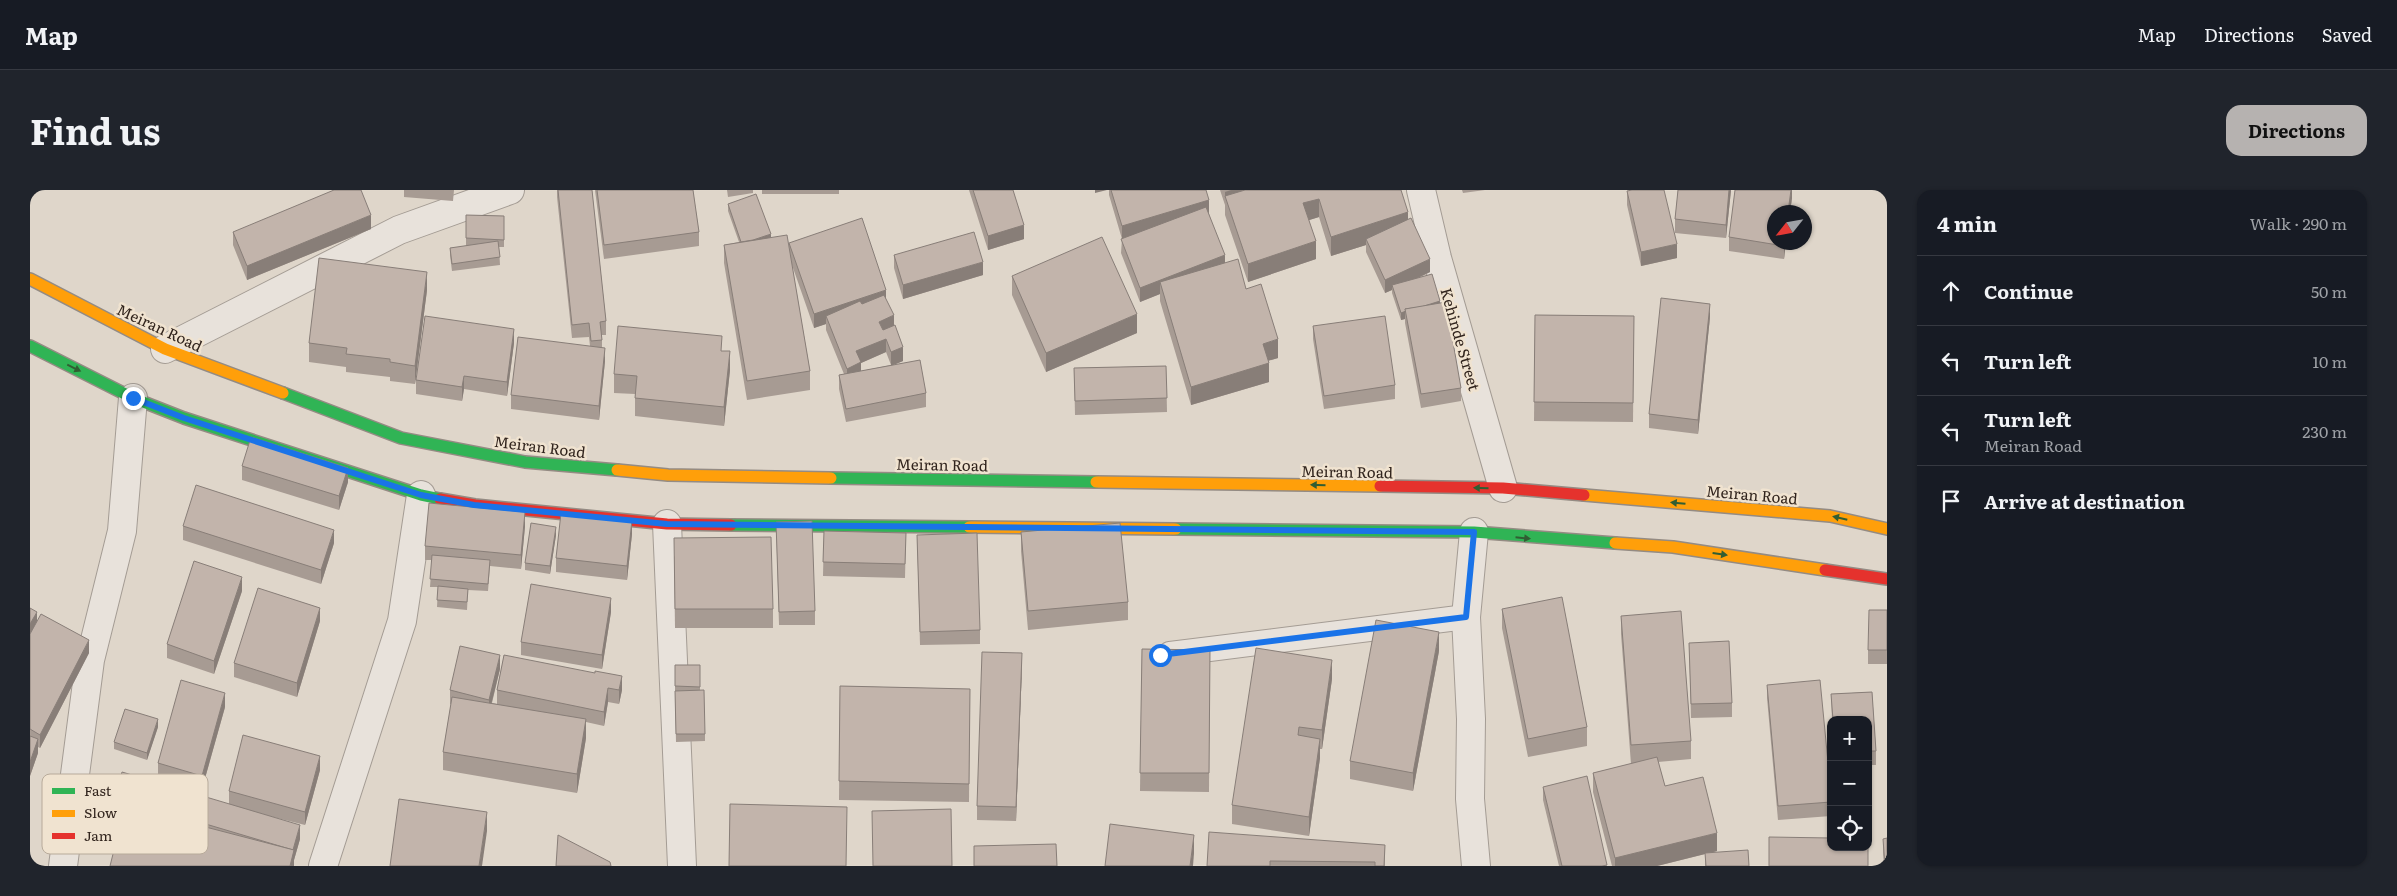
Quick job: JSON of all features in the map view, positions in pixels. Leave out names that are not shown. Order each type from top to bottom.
[{"type":"main road","name":"Meiran Road","points":[[30,279],[165,348],[401,438],[525,462],[668,475],[1503,488],[1830,516],[1887,529]]},
{"type":"main road","points":[[30,346],[133,398],[184,418],[421,495],[474,505],[667,524],[1474,532],[1529,538],[1673,547],[1887,579]]},
{"type":"street","points":[[165,348],[399,230],[510,190]]},
{"type":"street","name":"Kehinde Street","points":[[1421,190],[1437,258],[1503,488]]},
{"type":"street","points":[[75,774],[90,660],[122,531],[133,398]]},
{"type":"street","points":[[323,866],[402,621],[421,495]]},
{"type":"street","points":[[667,524],[682,866]]},
{"type":"street","points":[[1474,532],[1466,617],[1471,719],[1470,799],[1476,866]]},
{"type":"lane","points":[[1160,655],[1466,617]]},
{"type":"building","points":[[334,190],[361,190],[371,215],[247,266],[233,232]]},
{"type":"building","points":[[558,190],[592,190],[606,321],[600,322],[602,340],[591,341],[589,323],[572,325]]},
{"type":"building","points":[[597,190],[693,190],[699,232],[604,245]]},
{"type":"building","points":[[973,190],[1013,190],[1024,225],[988,236]]},
{"type":"building","points":[[1111,190],[1206,190],[1209,200],[1122,226]]},
{"type":"building","points":[[1245,190],[1401,190],[1408,212],[1331,237],[1319,199],[1303,203],[1316,241],[1248,264],[1225,196]]},
{"type":"building","points":[[1664,190],[1677,244],[1641,252],[1627,191]]},
{"type":"building","points":[[1678,190],[1729,190],[1726,225],[1675,219]]},
{"type":"building","points":[[1735,190],[1791,190],[1789,205],[1767,205],[1767,243],[1729,237]]},
{"type":"building","points":[[756,194],[771,234],[741,242],[728,204]]},
{"type":"building","points":[[1206,207],[1225,255],[1140,288],[1121,239]]},
{"type":"building","points":[[466,215],[504,216],[504,240],[466,238]]},
{"type":"building","points":[[862,218],[886,290],[814,314],[789,243]]},
{"type":"building","points":[[1411,218],[1430,259],[1385,280],[1366,239]]},
{"type":"building","points":[[974,232],[983,262],[903,285],[894,255]]},
{"type":"building","points":[[787,235],[810,371],[747,381],[724,245]]},
{"type":"building","points":[[1102,237],[1137,314],[1046,353],[1012,276]]},
{"type":"building","points":[[498,241],[500,257],[452,264],[450,248]]},
{"type":"building","points":[[319,258],[427,272],[415,366],[390,362],[390,359],[346,354],[347,348],[309,343]]},
{"type":"building","points":[[1238,259],[1246,289],[1261,284],[1278,339],[1263,344],[1269,363],[1191,387],[1160,282]]},
{"type":"building","points":[[1432,274],[1440,301],[1421,307],[1405,309],[1406,311],[1401,313],[1392,285]]},
{"type":"building","points":[[884,295],[894,315],[879,322],[883,330],[895,325],[903,347],[891,352],[886,339],[856,351],[861,362],[847,369],[826,316],[860,301],[862,304]]},
{"type":"building","points":[[1661,298],[1710,304],[1698,420],[1649,414]]},
{"type":"building","points":[[1446,302],[1461,388],[1421,394],[1405,309]]},
{"type":"building","points":[[1535,315],[1634,316],[1633,403],[1534,402]]},
{"type":"building","points":[[425,316],[514,329],[507,382],[464,376],[462,387],[416,380]]},
{"type":"building","points":[[1385,316],[1395,385],[1324,396],[1313,326]]},
{"type":"building","points":[[618,326],[722,336],[721,351],[730,351],[724,407],[635,398],[637,376],[614,374]]},
{"type":"building","points":[[518,337],[605,348],[599,406],[511,395]]},
{"type":"building","points":[[920,360],[926,393],[846,409],[839,375]]},
{"type":"building","points":[[1166,366],[1167,398],[1075,401],[1074,368]]},
{"type":"building","points":[[251,437],[348,468],[339,496],[242,466]]},
{"type":"building","points":[[196,485],[334,530],[321,570],[183,526]]},
{"type":"building","points":[[429,503],[525,512],[521,555],[425,546]]},
{"type":"building","points":[[561,513],[632,520],[627,566],[556,558]]},
{"type":"building","points":[[812,521],[815,611],[779,612],[776,522]]},
{"type":"building","points":[[531,523],[556,527],[550,566],[525,563]]},
{"type":"building","points":[[1120,523],[1128,602],[1028,611],[1021,532]]},
{"type":"building","points":[[824,531],[906,533],[905,564],[823,562]]},
{"type":"building","points":[[977,533],[980,630],[920,632],[917,535]]},
{"type":"building","points":[[771,537],[773,609],[675,609],[674,538]]},
{"type":"building","points":[[432,555],[490,560],[488,584],[430,579]]},
{"type":"building","points":[[194,561],[242,577],[214,661],[167,644]]},
{"type":"building","points":[[531,584],[611,598],[602,655],[521,642]]},
{"type":"building","points":[[438,586],[468,589],[467,602],[437,600]]},
{"type":"building","points":[[258,588],[320,608],[297,683],[234,663]]},
{"type":"building","points":[[1562,597],[1587,727],[1528,739],[1502,609]]},
{"type":"building","points":[[30,608],[37,612],[30,624]]},
{"type":"building","points":[[1869,610],[1887,610],[1887,650],[1868,650]]},
{"type":"building","points":[[1681,611],[1691,741],[1631,745],[1621,616]]},
{"type":"building","points":[[41,614],[89,640],[40,735],[30,729],[30,634]]},
{"type":"building","points":[[1376,620],[1439,632],[1413,773],[1350,761]]},
{"type":"building","points":[[1729,641],[1732,703],[1691,704],[1689,643]]},
{"type":"building","points":[[460,646],[500,655],[489,700],[450,690]]},
{"type":"building","points":[[1256,648],[1332,660],[1322,730],[1299,727],[1298,735],[1320,739],[1309,817],[1232,805]]},
{"type":"building","points":[[1142,649],[1210,650],[1209,773],[1140,773]]},
{"type":"building","points":[[982,652],[1022,653],[1016,807],[977,806]]},
{"type":"building","points":[[504,655],[595,673],[595,671],[622,676],[619,690],[608,688],[604,712],[497,690]]},
{"type":"building","points":[[675,665],[700,665],[700,687],[675,686]]},
{"type":"building","points":[[181,680],[225,693],[203,774],[195,774],[158,763]]},
{"type":"building","points":[[1820,680],[1827,752],[1827,802],[1778,806],[1767,685]]},
{"type":"building","points":[[840,686],[970,689],[969,784],[839,781]]},
{"type":"building","points":[[704,690],[705,734],[676,734],[675,691]]},
{"type":"building","points":[[1872,692],[1876,751],[1872,751],[1872,716],[1833,716],[1831,694]]},
{"type":"building","points":[[452,697],[586,719],[577,774],[443,752]]},
{"type":"building","points":[[125,709],[158,719],[147,753],[114,742]]},
{"type":"building","points":[[243,735],[320,756],[305,812],[229,791]]},
{"type":"building","points":[[30,736],[38,739],[30,762]]},
{"type":"building","points":[[1657,757],[1665,786],[1703,777],[1717,833],[1615,858],[1593,773]]},
{"type":"building","points":[[1587,776],[1607,865],[1562,866],[1543,787]]},
{"type":"building","points":[[208,798],[300,825],[293,850],[208,825]]},
{"type":"building","points":[[399,799],[487,812],[479,866],[390,866]]},
{"type":"building","points":[[730,804],[847,807],[846,866],[729,866]]},
{"type":"building","points":[[951,809],[952,866],[873,866],[872,811]]},
{"type":"building","points":[[1110,824],[1194,835],[1190,866],[1105,866]]},
{"type":"building","points":[[208,828],[294,850],[290,866],[110,866],[113,854],[208,854]]},
{"type":"building","points":[[1209,832],[1385,845],[1384,866],[1375,866],[1375,862],[1270,861],[1270,866],[1207,866]]},
{"type":"building","points":[[558,835],[610,862],[611,866],[556,866]]},
{"type":"building","points":[[1769,837],[1827,838],[1827,851],[1868,851],[1868,866],[1769,866]]},
{"type":"building","points":[[1887,838],[1887,866],[1885,866],[1883,839]]},
{"type":"building","points":[[1056,844],[1057,866],[974,866],[974,846]]},
{"type":"building","points":[[1748,850],[1749,866],[1706,866],[1705,853]]},
{"type":"traffic: fast","points":[[30,346],[133,398],[184,418],[421,495],[440,499]]},
{"type":"traffic: fast","points":[[283,393],[401,438],[525,462],[617,470]]},
{"type":"traffic: fast","points":[[831,478],[1096,482]]},
{"type":"traffic: fast","points":[[731,525],[969,527]]},
{"type":"traffic: fast","points":[[1176,529],[1474,532],[1615,543]]},
{"type":"traffic: slow","points":[[30,279],[165,349],[283,393]]},
{"type":"traffic: slow","points":[[617,470],[668,475],[831,478]]},
{"type":"traffic: slow","points":[[1096,482],[1380,486]]},
{"type":"traffic: slow","points":[[1584,495],[1830,516],[1887,529]]},
{"type":"traffic: slow","points":[[969,527],[1176,529]]},
{"type":"traffic: slow","points":[[1615,543],[1673,547],[1825,570]]},
{"type":"traffic: jam","points":[[1380,486],[1503,488],[1584,495]]},
{"type":"traffic: jam","points":[[440,499],[475,505],[667,524],[731,525]]},
{"type":"traffic: jam","points":[[1825,570],[1887,579]]},
{"type":"route","points":[[133,398],[184,418],[421,495],[474,505],[667,524],[1474,532],[1466,617],[1160,655]]}]
